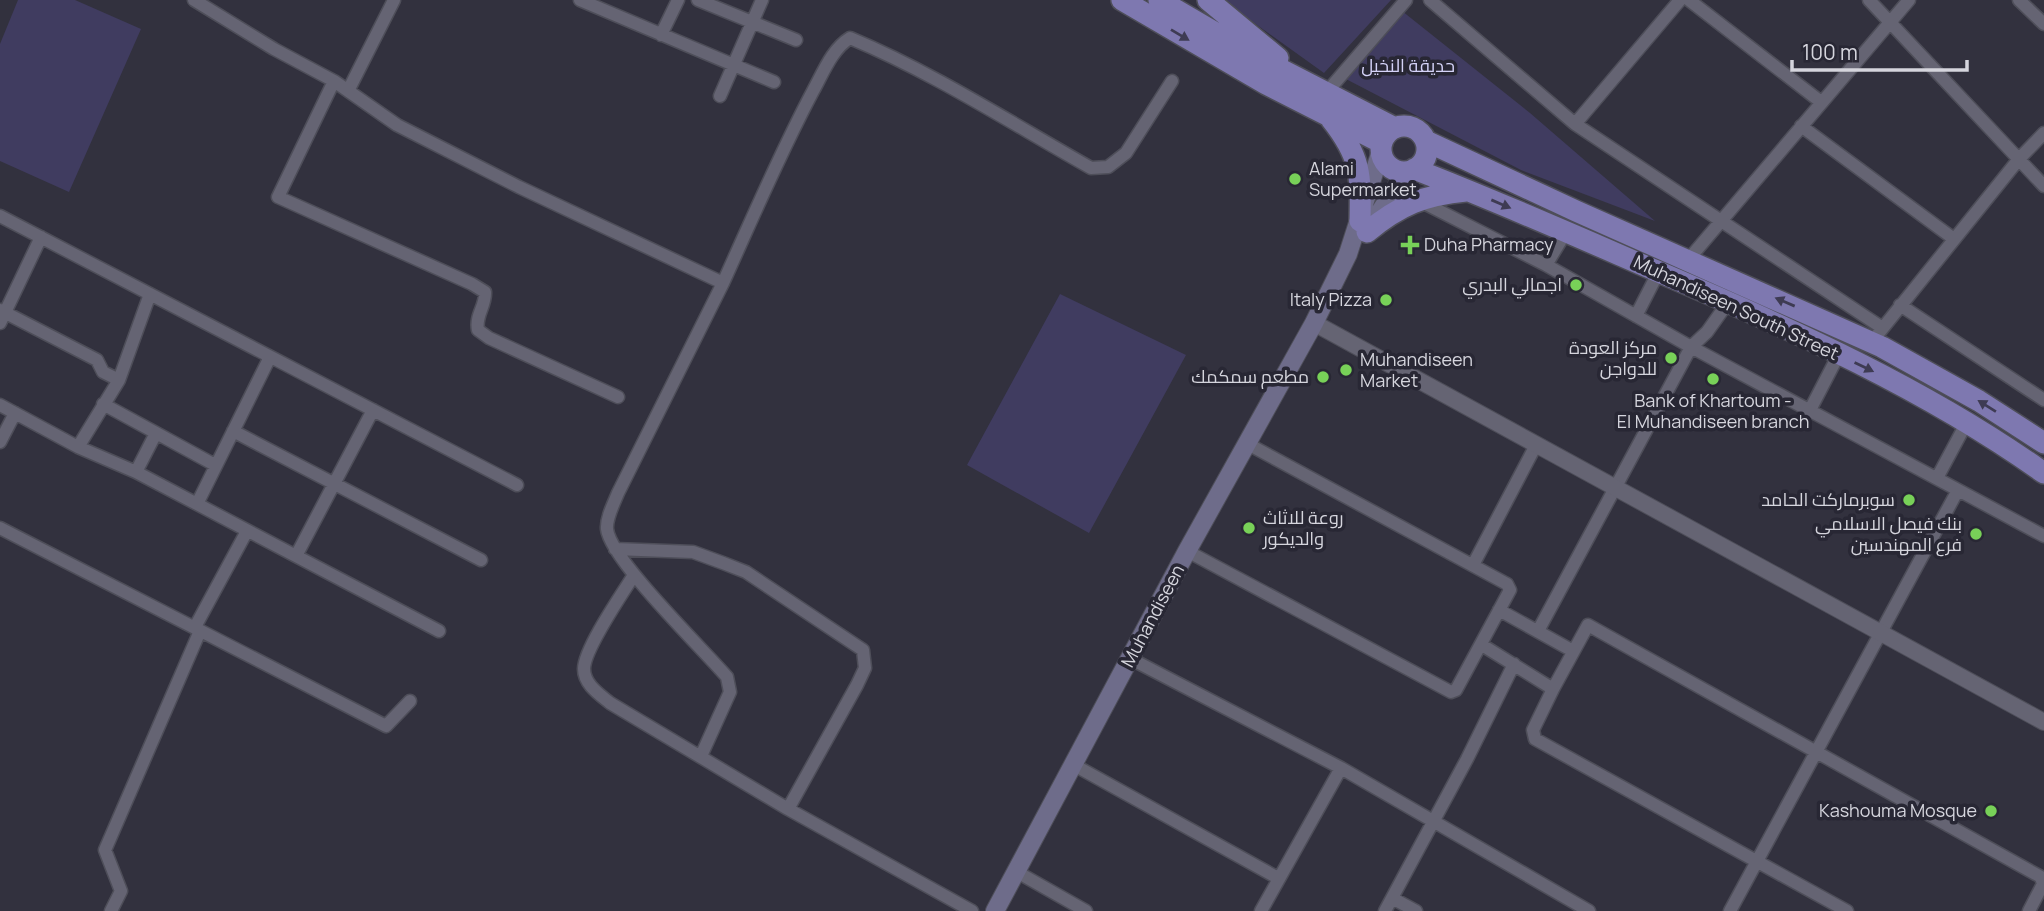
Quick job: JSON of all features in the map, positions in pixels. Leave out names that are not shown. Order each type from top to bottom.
[{"type":"highway","points":[[1122,0],[1195,45],[1327,115],[1386,141]]},
{"type":"highway","points":[[1159,0],[1326,93],[1386,141],[1390,166],[1397,171],[1410,171],[1420,166],[1427,154],[1426,141],[1416,130],[1402,126],[1386,141]]},
{"type":"highway","points":[[1208,0],[1252,34],[1303,81]]},
{"type":"highway","points":[[1327,115],[1342,133],[1359,165],[1363,226],[1418,199],[1471,191]]},
{"type":"highway","name":"Muhandiseen South Street","points":[[1426,141],[1817,316],[1877,335],[1925,369],[2044,443]]},
{"type":"highway","name":"Muhandiseen South Street","points":[[1410,171],[1471,191],[1729,301],[1839,354],[1967,422],[2044,473]]},
{"type":"highway","points":[[1807,339],[1817,316]]},
{"type":"main road","points":[[1363,226],[1386,141]]},
{"type":"main road","points":[[1363,226],[1410,171]]},
{"type":"main road","name":"Muhandiseen","points":[[995,911],[1187,551],[1314,323],[1363,226]]},
{"type":"street","points":[[194,0],[274,49],[334,81],[397,125],[519,187],[723,283]]},
{"type":"street","points":[[580,0],[774,82]]},
{"type":"street","points":[[662,35],[678,0]]},
{"type":"street","points":[[698,0],[796,40]]},
{"type":"street","points":[[720,96],[762,0]]},
{"type":"street","points":[[1326,93],[1406,0]]},
{"type":"street","points":[[1430,0],[1575,124],[1721,223],[1877,335],[2019,159],[2044,133]]},
{"type":"street","points":[[1575,124],[1680,0]]},
{"type":"street","points":[[1689,0],[1821,102]]},
{"type":"street","points":[[1869,0],[2044,186]]},
{"type":"street","points":[[1688,260],[1909,0]]},
{"type":"street","points":[[2019,0],[2044,24]]},
{"type":"street","points":[[348,91],[396,1]]},
{"type":"street","points":[[701,756],[730,692],[727,677],[634,575],[615,549],[607,529],[618,493],[723,283],[791,132],[831,58],[842,43],[850,38],[882,51],[962,93],[1091,168],[1108,167],[1126,153],[1172,81]]},
{"type":"street","points":[[334,81],[278,197],[472,284],[485,292],[485,299],[476,320],[478,330],[489,338],[618,397]]},
{"type":"street","points":[[1801,126],[1954,239]]},
{"type":"street","points":[[1418,199],[1546,265],[1691,347],[2044,536]]},
{"type":"street","points":[[0,216],[517,485]]},
{"type":"street","points":[[1546,265],[1566,232]]},
{"type":"street","points":[[41,237],[2,315],[97,360],[103,372],[119,380]]},
{"type":"street","points":[[1636,316],[1659,271]]},
{"type":"street","points":[[78,447],[119,380],[150,294]]},
{"type":"street","points":[[1538,631],[1691,347],[1707,332],[1729,301]]},
{"type":"street","points":[[1900,305],[2044,400]]},
{"type":"street","points":[[1314,323],[2044,722]]},
{"type":"street","points":[[1810,410],[1839,354]]},
{"type":"street","points":[[197,504],[270,357]]},
{"type":"street","points":[[103,404],[215,465]]},
{"type":"street","points":[[0,405],[78,447],[136,472],[439,632]]},
{"type":"street","points":[[296,556],[373,410]]},
{"type":"street","points":[[0,442],[15,413]]},
{"type":"street","points":[[1937,478],[1967,422]]},
{"type":"street","points":[[233,431],[481,560]]},
{"type":"street","points":[[136,472],[156,433]]},
{"type":"street","points":[[1187,551],[1451,692],[1456,690],[1482,645],[1509,587],[1246,443]]},
{"type":"street","points":[[1473,565],[1536,445]]},
{"type":"street","points":[[1730,911],[1958,490]]},
{"type":"street","points":[[0,528],[386,726],[410,701]]},
{"type":"street","points":[[111,911],[121,891],[105,850],[197,629],[247,531]]},
{"type":"street","points":[[615,549],[693,552],[735,567],[863,650],[865,668],[858,685],[788,809]]},
{"type":"street","points":[[634,575],[587,654],[584,670],[591,687],[610,703],[788,809],[972,911]]},
{"type":"street","points":[[1499,610],[1573,651]]},
{"type":"street","points":[[1847,911],[1535,739],[1533,730],[1587,626],[2041,877],[2043,884],[2029,911]]},
{"type":"street","points":[[1482,645],[1553,689]]},
{"type":"street","points":[[1131,659],[1340,768],[1589,911]]},
{"type":"street","points":[[1385,911],[1467,760],[1514,664]]},
{"type":"street","points":[[1074,765],[1278,878]]},
{"type":"street","points":[[1261,911],[1340,768]]},
{"type":"street","points":[[1017,872],[1086,911]]},
{"type":"street","points":[[1392,898],[1416,911]]},
{"type":"green space","points":[[18,0],[75,0],[141,29],[69,192],[0,161],[0,44]]},
{"type":"green space","name":"حديقة النخيل","points":[[1222,0],[1391,0],[1324,73]]},
{"type":"green space","name":"حديقة النخيل","points":[[1402,11],[1530,113],[1655,221],[1521,170],[1344,78]]},
{"type":"green space","points":[[1060,294],[1186,355],[1089,533],[967,465]]},
{"type":"place","name":"Alami Supermarket","points":[[1295,179]]},
{"type":"place","name":"Duha Pharmacy","points":[[1410,245]]},
{"type":"place","name":"اجمالي البدري","points":[[1576,285]]},
{"type":"place","name":"Italy Pizza","points":[[1386,300]]},
{"type":"place","name":"مركز العودة للدواجن","points":[[1671,358]]},
{"type":"place","name":"Muhandiseen Market","points":[[1346,370]]},
{"type":"place","name":"مطعم سمكمك","points":[[1323,377]]},
{"type":"place","name":"Bank of Khartoum - El Muhandiseen branch","points":[[1713,379]]},
{"type":"place","name":"سوبرماركت الحامد","points":[[1909,500]]},
{"type":"place","name":"روعة للاثاث والديكور","points":[[1249,528]]},
{"type":"place","name":"بنك فيصل الاسلامي فرع المهندسين","points":[[1976,534]]},
{"type":"place","name":"Kashouma Mosque","points":[[1991,811]]}]
